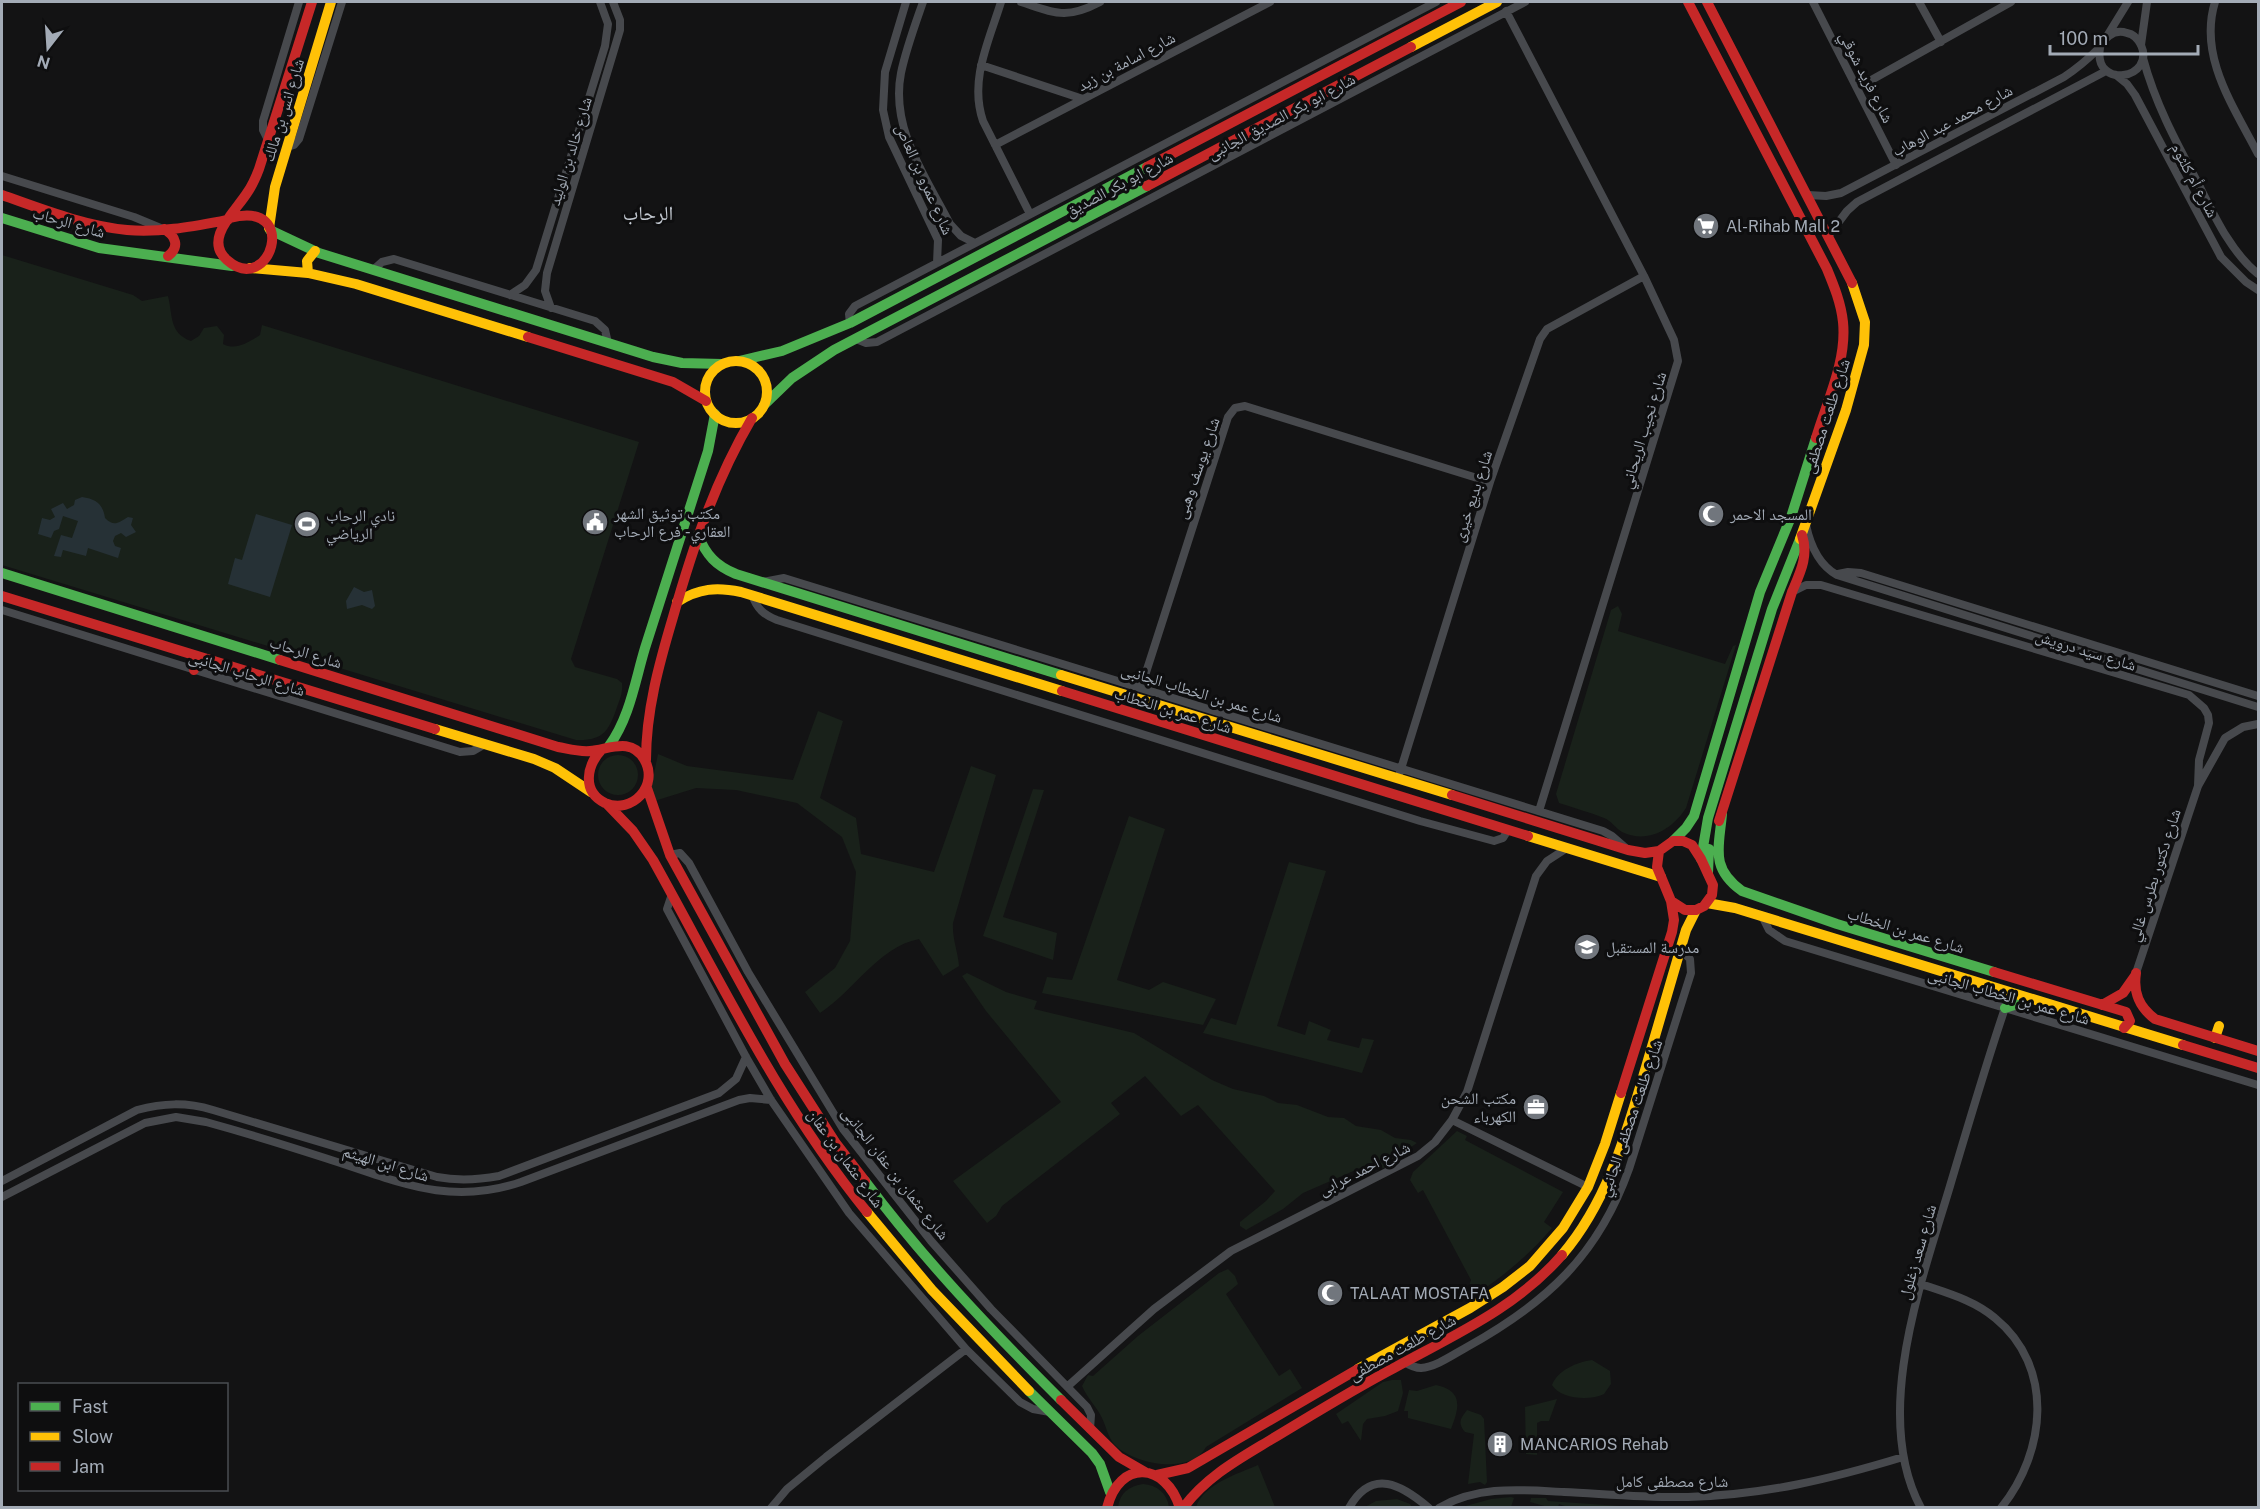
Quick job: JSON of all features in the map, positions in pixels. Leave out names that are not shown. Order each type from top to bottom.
[{"type":"street","points":[[269,142],[263,130],[263,121],[299,2]]},
{"type":"street","name":"شارع انس بن مالك","points":[[229,219],[254,180],[269,142],[312,2]]},
{"type":"street","name":"شارع انس بن مالك","points":[[270,229],[275,187],[331,2]]},
{"type":"street","points":[[287,147],[294,145],[299,139],[342,2]]},
{"type":"street","name":"شارع خالد بن الوليد","points":[[510,295],[525,285],[536,270],[607,41],[608,24],[600,2]]},
{"type":"street","name":"شارع خالد بن الوليد","points":[[551,308],[547,300],[545,282],[620,30],[620,20],[613,2]]},
{"type":"street","name":"شارع عمرو بن العاص","points":[[906,2],[885,72],[883,110],[889,137],[936,232],[940,247],[937,263]]},
{"type":"street","name":"شارع عمرو بن العاص","points":[[923,2],[901,73],[899,90],[902,123],[906,139],[950,224],[961,236],[975,243]]},
{"type":"street","points":[[1001,2],[981,65],[977,87],[979,108],[1030,214]]},
{"type":"street","points":[[1020,2],[1064,14],[1081,11],[1100,2]]},
{"type":"street","name":"شارع اسامة بن زيد","points":[[995,145],[1270,2]]},
{"type":"street","name":"شارع ابو بكر الصديق الجانبى","points":[[850,323],[849,314],[855,306],[1436,2]]},
{"type":"street","name":"شارع ابو بكر الصديق","points":[[739,361],[795,348],[850,323],[1461,2]]},
{"type":"street","name":"شارع ابو بكر الصديق","points":[[764,405],[804,369],[856,339],[1497,2]]},
{"type":"street","name":"شارع ابو بكر الصديق الجانبى","points":[[856,339],[866,343],[877,342],[1525,2]]},
{"type":"street","name":"شارع طلعت مصطفى","points":[[1673,841],[1694,816],[1760,592],[1791,517],[1828,401],[1842,355],[1844,336],[1843,312],[1827,269],[1688,2]]},
{"type":"street","name":"شارع طلعت مصطفى","points":[[1701,859],[1708,818],[1772,609],[1804,530],[1846,407],[1864,345],[1865,322],[1856,288],[1707,2]]},
{"type":"street","name":"شارع فريد شوقي","points":[[1814,2],[1896,165]]},
{"type":"street","points":[[1919,2],[1941,42]]},
{"type":"street","points":[[1857,88],[2011,2]]},
{"type":"street","points":[[2128,2],[2100,48],[2100,60],[2106,71],[2116,75],[2128,75],[2134,72],[2143,56],[2141,45],[2147,2]]},
{"type":"street","points":[[2215,2],[2210,25],[2212,58],[2224,89],[2259,154]]},
{"type":"street","name":"شارع نجيب الريحاني","points":[[1506,11],[1644,276],[1674,340],[1678,361],[1539,811]]},
{"type":"street","points":[[2107,37],[2119,32],[2126,33],[2133,35],[2141,45]]},
{"type":"street","name":"شارع محمد عبد الوهاب","points":[[1809,195],[1826,196],[1841,192],[1896,165],[2064,77],[2100,48]]},
{"type":"street","name":"شارع أم كلثوم","points":[[2143,56],[2164,119],[2204,196],[2238,254],[2259,274]]},
{"type":"street","points":[[981,65],[1083,99]]},
{"type":"street","points":[[1336,68],[1344,83]]},
{"type":"street","name":"شارع محمد عبد الوهاب","points":[[1829,235],[1846,211],[1857,202],[2106,71]]},
{"type":"street","name":"شارع أم كلثوم","points":[[2116,75],[2135,95],[2221,257],[2246,282],[2259,290]]},
{"type":"street","points":[[2249,136],[2259,131]]},
{"type":"street","points":[[567,169],[578,172]]},
{"type":"street","points":[[2,176],[134,217],[165,229],[173,235],[176,242],[175,249],[168,256]]},
{"type":"street","points":[[254,180],[263,190],[272,190],[275,187]]},
{"type":"street","name":"شارع الرحاب","points":[[2,195],[120,230],[151,231],[229,219]]},
{"type":"street","points":[[250,268],[262,262],[271,251],[272,237],[265,222],[252,214],[244,214],[229,219],[220,231],[218,245],[224,258],[236,266],[250,268],[308,273],[356,284],[674,382],[706,401],[715,414],[729,422],[737,423],[752,418]]},
{"type":"street","name":"شارع الرحاب","points":[[2,218],[99,248],[236,266]]},
{"type":"street","points":[[270,229],[315,251],[608,344],[666,360],[723,364],[739,361],[760,372],[765,382],[764,405],[752,418],[718,480],[677,602],[650,699],[646,761]]},
{"type":"street","points":[[308,273],[306,268],[308,258],[315,251]]},
{"type":"street","points":[[373,270],[382,261],[394,259],[510,295],[601,325],[605,330],[608,344]]},
{"type":"street","name":"شارع بديع خيرى","points":[[1400,774],[1490,482],[1538,345],[1547,329],[1644,276]]},
{"type":"street","points":[[706,401],[706,384],[709,375],[723,364]]},
{"type":"street","points":[[1828,401],[1846,407]]},
{"type":"street","name":"شارع يوسف وهبى","points":[[1141,688],[1206,482],[1228,417],[1235,408],[1245,406],[1490,482]]},
{"type":"street","points":[[593,793],[587,777],[588,769],[591,761],[618,735],[628,710],[708,451],[715,414]]},
{"type":"street","points":[[1708,873],[1710,845],[1805,556],[1804,530]]},
{"type":"street","name":"شارع سيد درويش","points":[[1804,530],[1815,551],[1826,566],[1837,575],[2259,707]]},
{"type":"street","name":"شارع عمر بن الخطاب","points":[[698,535],[710,559],[721,568],[762,582],[1201,718],[1400,774],[1628,850],[1645,853],[1659,851]]},
{"type":"street","points":[[1837,575],[1848,572],[1861,573],[2259,696]]},
{"type":"street","name":"شارع الرحاب","points":[[2,573],[558,747],[578,751],[606,747]]},
{"type":"street","name":"شارع عمر بن الخطاب الجانبى","points":[[762,582],[784,578],[1141,688],[1400,774],[1539,811],[1603,831],[1628,850]]},
{"type":"street","name":"شارع سيد درويش","points":[[1792,592],[1806,585],[1821,585],[2189,695],[2204,708],[2209,723],[2199,760],[2198,786]]},
{"type":"street","name":"شارع عمر بن الخطاب","points":[[677,602],[696,590],[707,587],[752,595],[1661,877]]},
{"type":"street","points":[[58,613],[65,592]]},
{"type":"street","points":[[752,595],[755,605],[761,612],[777,620],[1420,821],[1494,841],[1503,838],[1509,830]]},
{"type":"street","points":[[2,596],[534,759],[564,773],[607,804],[616,807],[634,802],[647,788],[649,770],[646,761],[641,754],[626,746],[606,747]]},
{"type":"street","name":"شارع الرحاب الجانبى","points":[[2,610],[460,752],[473,751],[484,744]]},
{"type":"street","points":[[2103,660],[2106,649]]},
{"type":"street","points":[[194,670],[197,656]]},
{"type":"street","points":[[2241,701],[2244,692]]},
{"type":"street","points":[[1197,733],[1201,718]]},
{"type":"street","points":[[2198,786],[2225,738],[2242,727],[2259,724]]},
{"type":"street","name":"شارع دكتور بطرس غالي","points":[[2136,973],[2198,786]]},
{"type":"street","name":"شارع عثمان بن عفان","points":[[647,788],[670,855],[785,1064],[846,1157],[910,1241],[981,1320],[1119,1456],[1145,1472],[1158,1475]]},
{"type":"street","name":"شارع عثمان بن عفان","points":[[607,804],[643,846],[672,894],[770,1073],[817,1145],[876,1225],[927,1285],[984,1347],[1092,1453],[1100,1464],[1110,1492]]},
{"type":"street","name":"شارع عمر بن الخطاب","points":[[1722,814],[1717,846],[1718,861],[1729,882],[1742,891],[1837,924],[2102,1005],[2129,1015],[2129,1024],[2124,1029]]},
{"type":"street","points":[[1673,841],[1683,841],[1692,845],[1713,885],[1712,895],[1707,903],[1696,910],[1685,910],[1671,901],[1656,862],[1659,851],[1673,841]]},
{"type":"street","name":"شارع احمد عرابى","points":[[1068,1386],[1154,1309],[1231,1251],[1407,1163],[1435,1142],[1452,1120],[1467,1092],[1536,876],[1547,861],[1567,848]]},
{"type":"street","name":"شارع عثمان بن عفان الجانبى","points":[[670,855],[680,853],[689,863],[748,972],[843,1129],[864,1158],[931,1241],[984,1301],[1090,1411],[1090,1429]]},
{"type":"street","points":[[672,894],[667,909],[746,1057],[771,1100],[849,1213],[966,1349],[1020,1402],[1033,1409],[1050,1412]]},
{"type":"street","name":"شارع طلعت مصطفى","points":[[1158,1475],[1188,1468],[1314,1393],[1470,1308],[1530,1266],[1555,1238],[1575,1210],[1588,1187],[1605,1144],[1672,932],[1674,920],[1671,901]]},
{"type":"street","name":"شارع عمر بن الخطاب","points":[[1707,903],[1728,906],[1762,916],[2124,1029],[2259,1068]]},
{"type":"street","name":"شارع طلعت مصطفى","points":[[1181,1508],[1219,1471],[1346,1395],[1486,1319],[1537,1282],[1569,1248],[1590,1220],[1610,1182],[1622,1149],[1686,930],[1696,910]]},
{"type":"street","name":"شارع عمر بن الخطاب الجانبى","points":[[1762,916],[1769,930],[1785,941],[2259,1085]]},
{"type":"street","name":"شارع طلعت مصطفى الجانبي","points":[[1404,1362],[1415,1367],[1427,1366],[1458,1352],[1514,1320],[1563,1278],[1601,1231],[1617,1201],[1629,1169],[1691,973],[1690,959],[1680,949]]},
{"type":"street","points":[[2102,1005],[2123,993],[2136,973]]},
{"type":"street","points":[[2136,973],[2134,986],[2137,998],[2149,1015],[2161,1022],[2259,1051]]},
{"type":"street","points":[[2005,1008],[2031,999]]},
{"type":"street","name":"شارع سعد زغلول","points":[[1921,1508],[1908,1477],[1903,1456],[1900,1421],[1901,1387],[1907,1343],[1921,1284],[2005,1008]]},
{"type":"street","points":[[2215,1038],[2219,1026]]},
{"type":"street","points":[[1638,1039],[1653,1043]]},
{"type":"street","name":"شارع ابن الهيثم","points":[[2,1181],[124,1116],[151,1106],[166,1104],[201,1107],[437,1177],[462,1180],[499,1176],[719,1094],[736,1079],[746,1057]]},
{"type":"street","points":[[770,1073],[785,1064]]},
{"type":"street","name":"شارع ابن الهيثم","points":[[2,1197],[136,1126],[165,1118],[196,1119],[419,1188],[449,1193],[479,1193],[521,1182],[729,1103],[750,1098],[771,1100]]},
{"type":"street","points":[[1452,1120],[1588,1187]]},
{"type":"street","points":[[306,1152],[310,1140]]},
{"type":"street","points":[[1921,1284],[1977,1305],[1996,1318],[2015,1339],[2028,1359],[2036,1380],[2039,1399],[2035,1440],[2024,1474],[2001,1508]]},
{"type":"street","points":[[771,1508],[787,1489],[966,1349]]},
{"type":"street","name":"شارع مصطفى كامل","points":[[1439,1508],[1475,1494],[1507,1490],[1666,1497],[1742,1494],[1804,1484],[1903,1456]]},
{"type":"street","points":[[1107,1508],[1110,1492],[1125,1477],[1145,1472]]},
{"type":"street","points":[[1158,1475],[1175,1489],[1181,1508]]},
{"type":"street","points":[[1349,1508],[1360,1493],[1370,1486],[1389,1484],[1408,1490],[1429,1508]]},
{"type":"shaded area","name":"نادي الرحاب الرياضي","points":[[2,255],[133,295],[142,301],[168,296],[175,329],[191,341],[199,336],[204,328],[217,326],[224,335],[223,344],[238,346],[260,335],[262,325],[639,442],[571,659],[575,667],[617,679],[622,683],[620,698],[608,728],[593,739],[576,740],[2,565]]},
{"type":"shaded area","points":[[82,497],[98,503],[103,509],[105,518],[111,522],[119,522],[128,517],[133,518],[131,525],[136,532],[126,537],[121,533],[115,536],[113,541],[115,546],[121,548],[118,558],[88,548],[86,556],[63,550],[61,557],[54,556],[61,535],[72,538],[78,521],[63,516],[59,529],[54,531],[51,538],[38,534],[42,518],[50,520],[55,517],[51,509],[63,503],[67,509],[74,505],[75,500]]},
{"type":"shaded area","points":[[256,514],[292,525],[270,597],[228,584],[235,558],[242,560]]},
{"type":"shaded area","points":[[354,587],[364,592],[372,590],[375,606],[372,609],[362,605],[347,609],[346,601]]},
{"type":"shaded area","points":[[1618,606],[1622,614],[1618,631],[1725,664],[1733,646],[1736,645],[1686,808],[1674,823],[1650,835],[1631,835],[1622,832],[1604,818],[1559,803],[1556,794],[1611,610]]},
{"type":"shaded area","points":[[818,711],[843,721],[820,798],[856,818],[861,854],[934,872],[971,766],[996,775],[953,923],[959,966],[943,976],[919,939],[904,944],[878,960],[844,994],[820,1013],[805,992],[835,968],[850,941],[856,872],[842,837],[797,803],[736,790],[696,788],[648,803],[658,754],[687,766],[793,780]]},
{"type":"shaded area","points":[[618,755],[632,761],[638,775],[632,789],[618,795],[604,789],[598,775],[604,761]]},
{"type":"shaded area","points":[[1033,789],[1044,790],[1003,917],[1057,933],[1053,960],[983,936]]},
{"type":"shaded area","points":[[1129,816],[1165,829],[1117,980],[1149,990],[1163,982],[1216,999],[1203,1025],[1042,993],[1047,977],[1072,980]]},
{"type":"shaded area","points":[[1289,862],[1326,871],[1277,1026],[1305,1035],[1309,1021],[1331,1030],[1327,1040],[1359,1048],[1362,1038],[1374,1040],[1362,1073],[1203,1033],[1211,1018],[1236,1025]]},
{"type":"shaded area","points":[[967,973],[1006,992],[1037,1001],[1034,1009],[1134,1033],[1212,1080],[1233,1089],[1264,1096],[1278,1103],[1297,1105],[1328,1117],[1344,1118],[1356,1126],[1381,1130],[1395,1138],[1417,1143],[1389,1162],[1388,1166],[1378,1170],[1374,1162],[1303,1193],[1283,1209],[1246,1230],[1240,1226],[1240,1222],[1275,1191],[1198,1105],[1181,1116],[1145,1076],[1111,1103],[1120,1114],[1002,1206],[996,1216],[987,1223],[953,1181],[1061,1102],[986,1011],[962,976]]},
{"type":"shaded area","points":[[1457,1131],[1467,1136],[1465,1140],[1563,1192],[1544,1222],[1552,1228],[1517,1263],[1478,1293],[1472,1291],[1469,1286],[1471,1280],[1423,1190],[1418,1193],[1410,1180],[1413,1172]]},
{"type":"shaded area","points":[[1228,1269],[1235,1276],[1238,1284],[1226,1294],[1279,1376],[1290,1369],[1302,1388],[1206,1447],[1188,1462],[1161,1464],[1134,1457],[1114,1444],[1100,1414],[1082,1386],[1088,1375],[1093,1376],[1138,1336],[1219,1273]]},
{"type":"shaded area","points":[[1592,1360],[1610,1371],[1611,1384],[1604,1394],[1591,1398],[1568,1396],[1556,1390],[1552,1385],[1559,1375],[1569,1368]]},
{"type":"shaded area","points":[[1401,1380],[1403,1393],[1398,1411],[1367,1419],[1363,1424],[1361,1441],[1348,1421],[1342,1424],[1336,1414],[1383,1382]]},
{"type":"shaded area","points":[[1436,1385],[1451,1391],[1457,1401],[1451,1429],[1408,1418],[1408,1411],[1404,1411],[1409,1390],[1417,1391]]},
{"type":"shaded area","points":[[1557,1399],[1549,1421],[1537,1423],[1537,1455],[1526,1454],[1525,1407]]},
{"type":"shaded area","points":[[1467,1410],[1481,1415],[1484,1419],[1487,1482],[1485,1485],[1480,1482],[1468,1484],[1474,1434],[1465,1432],[1461,1426],[1462,1418]]},
{"type":"shaded area","points":[[1258,1465],[1275,1507],[1196,1507],[1206,1492],[1214,1486]]},
{"type":"shaded area","points":[[1143,1484],[1153,1486],[1160,1491],[1169,1507],[1118,1507],[1126,1491],[1133,1486]]},
{"type":"shaded area","points":[[1514,1498],[1511,1507],[1462,1507],[1491,1499]]},
{"type":"shaded area","points":[[1531,1498],[1634,1507],[1570,1508],[1559,1504],[1558,1507],[1548,1507],[1530,1502]]},
{"type":"shaded area","points":[[1397,1499],[1412,1507],[1365,1507],[1376,1501]]},
{"type":"traffic: fast","points":[[739,361],[782,351],[850,323],[1147,167]]},
{"type":"traffic: fast","points":[[764,405],[792,378],[834,350],[1147,186]]},
{"type":"traffic: fast","points":[[2,218],[99,248],[232,266]]},
{"type":"traffic: fast","points":[[270,230],[319,253],[653,357],[682,363],[722,364]]},
{"type":"traffic: fast","points":[[609,746],[622,723],[631,698],[708,451],[715,414]]},
{"type":"traffic: fast","points":[[1673,841],[1694,816],[1760,592],[1791,517],[1816,438]]},
{"type":"traffic: fast","points":[[698,535],[712,559],[736,574],[1061,675]]},
{"type":"traffic: fast","points":[[1701,859],[1708,818],[1772,609],[1800,539]]},
{"type":"traffic: fast","points":[[2,573],[280,660]]},
{"type":"traffic: fast","points":[[1722,814],[1719,847],[1721,865],[1725,874],[1742,891],[1837,924],[1994,972]]},
{"type":"traffic: fast","points":[[1708,873],[1709,849]]},
{"type":"traffic: fast","points":[[2005,1008],[2030,1000]]},
{"type":"traffic: fast","points":[[865,1181],[959,1294],[1061,1400]]},
{"type":"traffic: fast","points":[[1029,1391],[1092,1453],[1100,1464],[1110,1492]]},
{"type":"traffic: slow","points":[[269,228],[275,187],[331,2]]},
{"type":"traffic: slow","points":[[1411,47],[1497,2]]},
{"type":"traffic: slow","points":[[308,273],[307,261],[315,251]]},
{"type":"traffic: slow","points":[[250,268],[308,273],[356,284],[528,337]]},
{"type":"traffic: slow","points":[[1800,539],[1846,410],[1864,345],[1865,322],[1852,283]]},
{"type":"traffic: slow","points":[[736,361],[758,370],[767,392],[758,414],[736,423],[714,414],[705,392],[714,370],[736,361]]},
{"type":"traffic: slow","points":[[677,602],[701,591],[724,589],[741,592],[1062,691]]},
{"type":"traffic: slow","points":[[1061,675],[1452,795]]},
{"type":"traffic: slow","points":[[435,729],[534,759],[555,768],[591,792]]},
{"type":"traffic: slow","points":[[1528,836],[1661,877]]},
{"type":"traffic: slow","points":[[1707,903],[1735,908],[2183,1045]]},
{"type":"traffic: slow","points":[[1562,1255],[1592,1212],[1614,1166],[1631,1117],[1686,930],[1696,910]]},
{"type":"traffic: slow","points":[[2215,1038],[2219,1026]]},
{"type":"traffic: slow","points":[[1358,1369],[1470,1308],[1530,1266],[1563,1228],[1588,1187],[1621,1093]]},
{"type":"traffic: slow","points":[[867,1212],[932,1290],[1029,1391]]},
{"type":"traffic: jam","points":[[230,218],[252,216],[266,222],[272,233],[271,246],[266,258],[256,267],[242,268],[227,260],[220,252],[218,243],[229,217],[249,190],[258,172],[312,2]]},
{"type":"traffic: jam","points":[[1147,167],[1461,2]]},
{"type":"traffic: jam","points":[[1688,2],[1827,269],[1839,301],[1843,322],[1842,351],[1835,381],[1816,438]]},
{"type":"traffic: jam","points":[[1707,2],[1852,283]]},
{"type":"traffic: jam","points":[[1147,186],[1411,47]]},
{"type":"traffic: jam","points":[[2,195],[79,221],[127,230],[165,230],[228,220]]},
{"type":"traffic: jam","points":[[164,229],[174,238],[175,242],[174,249],[168,256]]},
{"type":"traffic: jam","points":[[528,337],[673,382],[706,401]]},
{"type":"traffic: jam","points":[[646,760],[648,724],[654,688],[689,565],[716,490],[752,418]]},
{"type":"traffic: jam","points":[[1719,821],[1803,564],[1805,550],[1802,535]]},
{"type":"traffic: jam","points":[[2,596],[435,729]]},
{"type":"traffic: jam","points":[[194,670],[197,656]]},
{"type":"traffic: jam","points":[[280,660],[558,747],[586,751],[620,746],[633,748],[639,752],[648,769],[646,788],[633,801],[615,806],[605,803],[592,792],[590,770],[602,749]]},
{"type":"traffic: jam","points":[[1062,691],[1528,836]]},
{"type":"traffic: jam","points":[[647,788],[670,855],[785,1064],[835,1142],[865,1181]]},
{"type":"traffic: jam","points":[[1452,795],[1628,850],[1645,853],[1659,851]]},
{"type":"traffic: jam","points":[[607,804],[633,831],[653,860],[778,1085],[835,1171],[867,1212]]},
{"type":"traffic: jam","points":[[1673,841],[1683,841],[1692,845],[1713,885],[1712,895],[1704,906],[1696,910],[1685,910],[1671,901],[1657,867],[1659,851],[1673,841]]},
{"type":"traffic: jam","points":[[1621,1093],[1672,932],[1674,920],[1671,901]]},
{"type":"traffic: jam","points":[[1994,972],[2126,1012],[2130,1021],[2124,1028]]},
{"type":"traffic: jam","points":[[2136,973],[2135,987],[2138,999],[2155,1019],[2258,1051]]},
{"type":"traffic: jam","points":[[2102,1005],[2123,993],[2135,976]]},
{"type":"traffic: jam","points":[[2183,1045],[2258,1068]]},
{"type":"traffic: jam","points":[[1183,1508],[1213,1477],[1236,1461],[1378,1376],[1483,1319],[1525,1290],[1562,1255]]},
{"type":"traffic: jam","points":[[1157,1475],[1188,1468],[1358,1369]]},
{"type":"traffic: jam","points":[[1061,1400],[1119,1457],[1145,1472]]},
{"type":"traffic: jam","points":[[1107,1508],[1113,1492],[1122,1481],[1132,1474],[1143,1472],[1154,1475],[1164,1482],[1173,1493],[1180,1508]]},
{"type":"place","name":"Al-Rihab Mall 2","points":[[1706,226]]},
{"type":"place","name":"المسجد الاحمر","points":[[1711,514]]},
{"type":"place","name":"مكتب توثيق الشهر العقاري - فرع الرحاب","points":[[595,522]]},
{"type":"place","name":"نادي الرحاب الرياضي","points":[[307,524]]},
{"type":"place","name":"مدرسة المستقبل","points":[[1587,947]]},
{"type":"place","name":"مكتب الشحن الكهرباء","points":[[1536,1107]]},
{"type":"place","name":"TALAAT MOSTAFA","points":[[1330,1293]]},
{"type":"place","name":"MANCARIOS Rehab","points":[[1500,1444]]},
{"type":"district","name":"الرحاب","points":[[648,213]]}]
